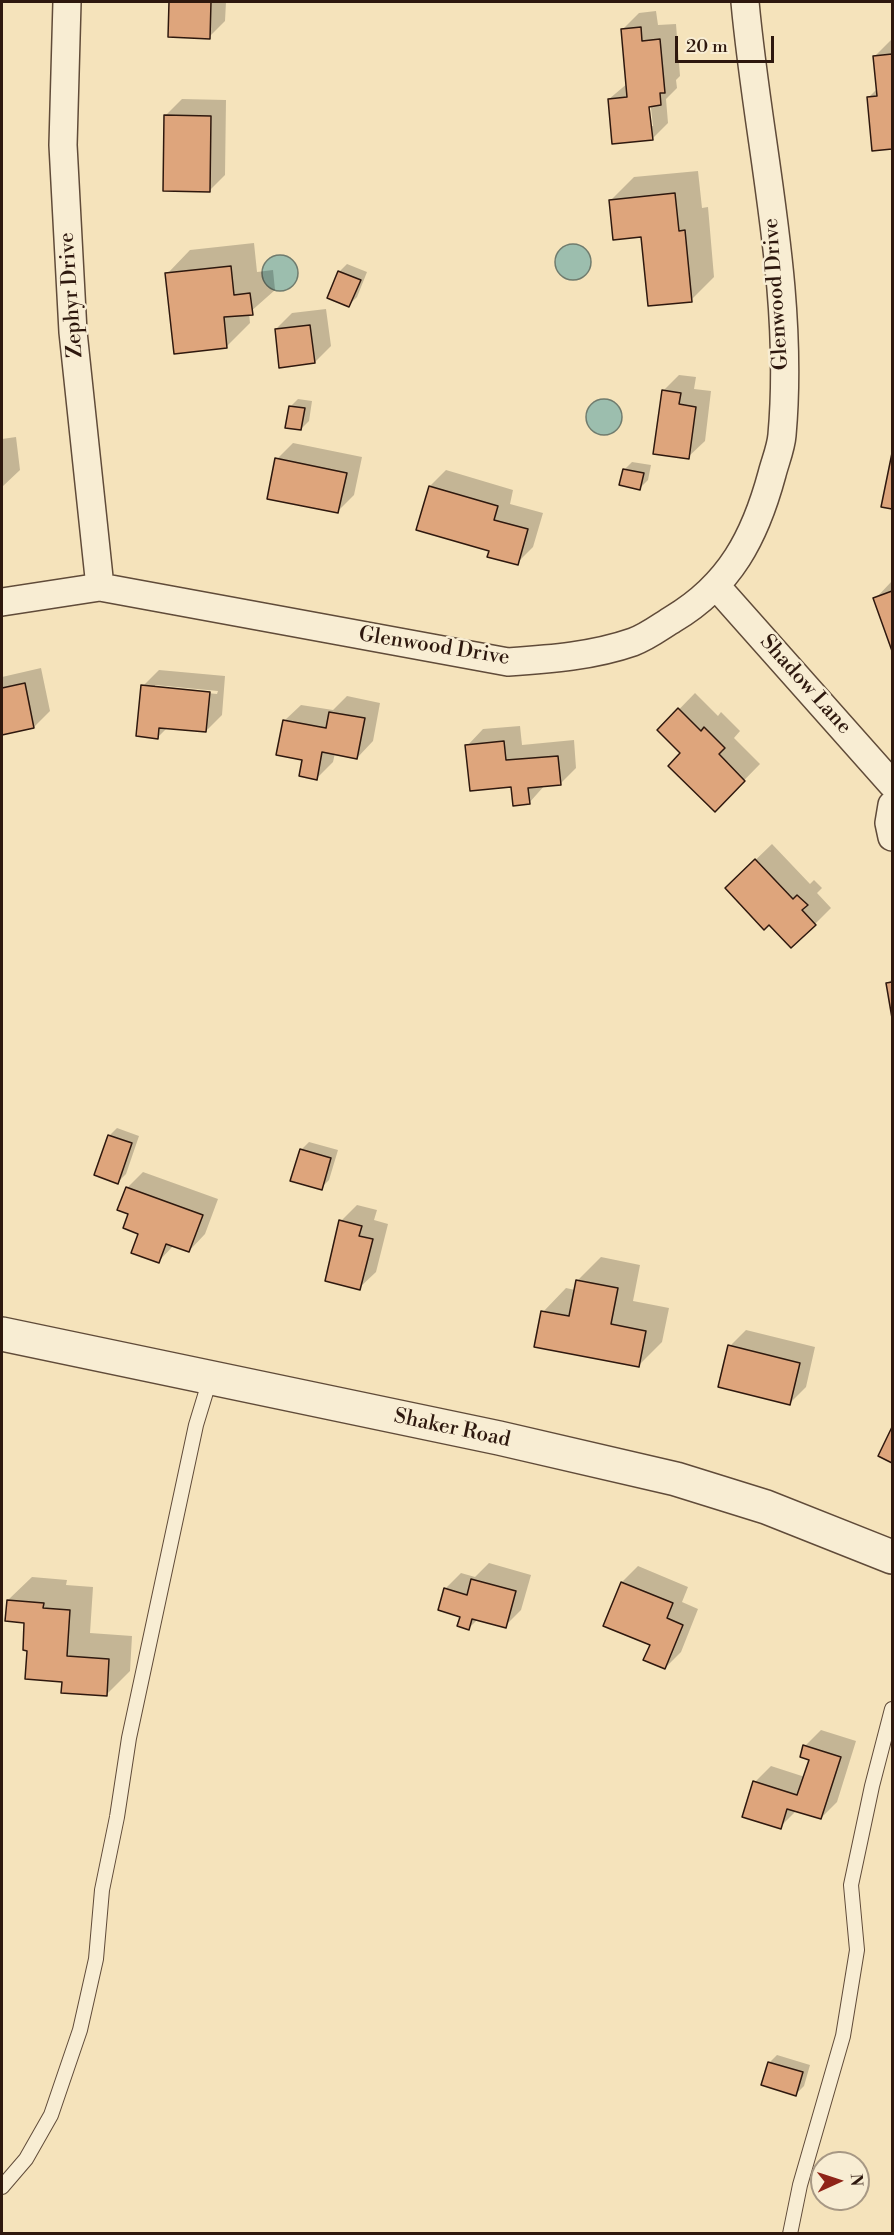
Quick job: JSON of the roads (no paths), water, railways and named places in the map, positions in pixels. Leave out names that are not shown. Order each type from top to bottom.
[{"type":"street","name":"Zephyr Drive","points":[[67,2],[63,145],[73,332],[100,587]]},
{"type":"street","name":"Glenwood Drive","points":[[2,602],[100,587],[508,662],[565,658],[635,642],[690,609],[717,587],[738,560],[763,508],[782,436],[783,322],[778,253],[745,2]]},
{"type":"street","name":"Shadow Lane","points":[[717,587],[892,784]]},
{"type":"street","points":[[892,805],[889,823],[892,837]]},
{"type":"street","name":"Shaker Road","points":[[2,1334],[499,1438],[676,1479],[766,1507],[892,1557]]},
{"type":"lane","points":[[2,2187],[39,2139],[61,2090],[80,2030],[96,1959],[102,1890],[117,1817],[129,1738],[196,1425],[210,1379]]},
{"type":"lane","points":[[790,2234],[800,2185],[843,2036],[857,1950],[851,1885],[872,1786],[892,1709]]}]
